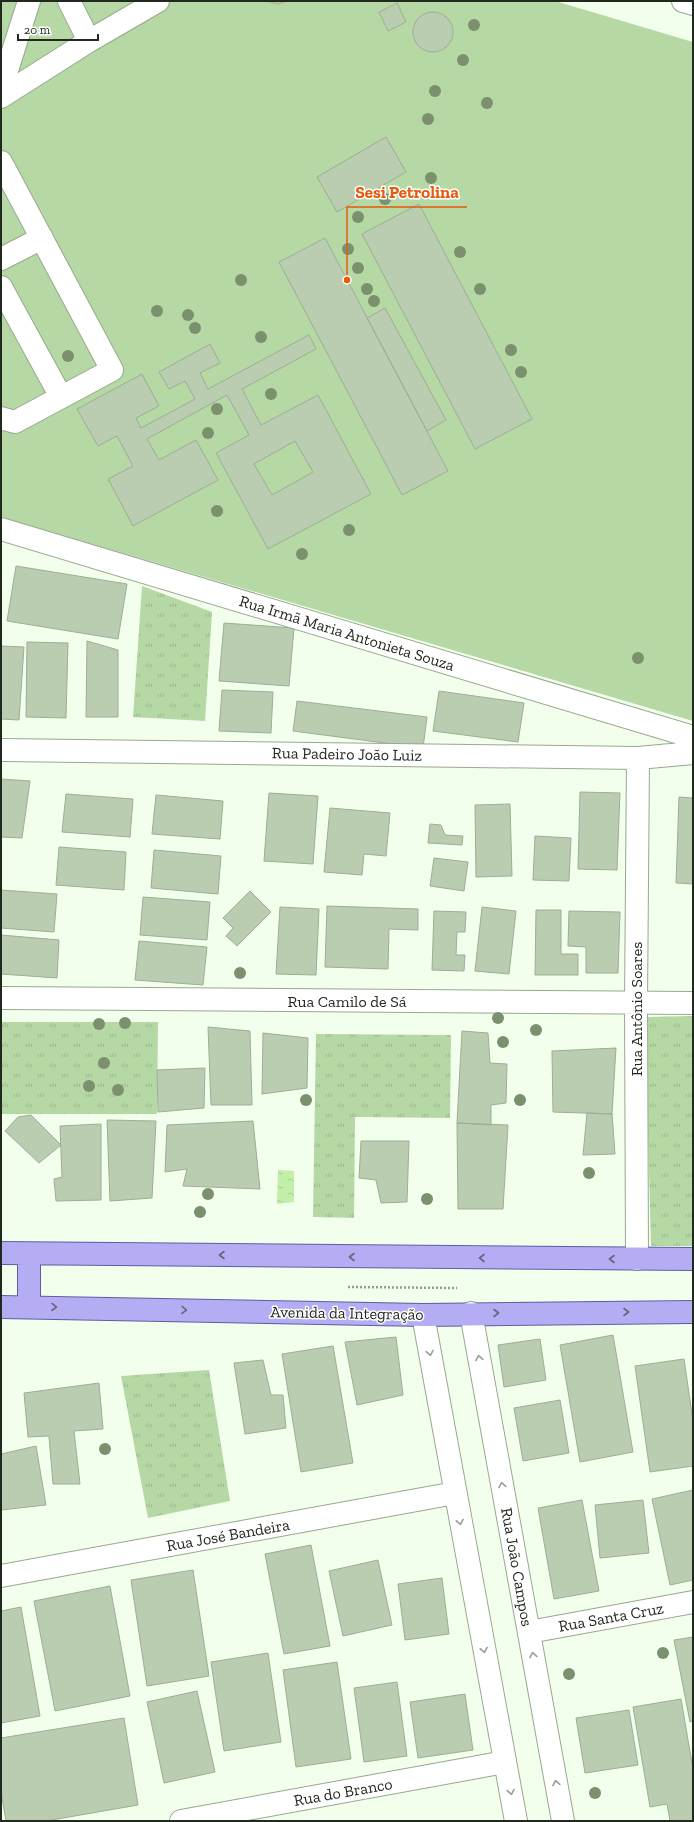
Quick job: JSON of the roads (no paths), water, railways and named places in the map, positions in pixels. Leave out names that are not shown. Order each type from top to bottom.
[{"type":"main road","points":[[1,1253],[693,1259]]},
{"type":"main road","points":[[29,1254],[29,1307]]},
{"type":"main road","name":"Avenida da Integração","points":[[1,1307],[423,1315],[471,1313],[693,1312]]},
{"type":"street","points":[[1,89],[29,1]]},
{"type":"street","points":[[69,1],[89,41]]},
{"type":"street","points":[[1,97],[89,41],[158,1]]},
{"type":"street","points":[[683,1],[693,4]]},
{"type":"street","points":[[1,162],[112,370],[15,422],[1,418]]},
{"type":"street","points":[[1,259],[42,238]]},
{"type":"street","points":[[1,287],[61,397]]},
{"type":"street","name":"Rua Irmã Maria Antonieta Souza","points":[[1,529],[693,737]]},
{"type":"street","name":"Rua Padeiro João Luiz","points":[[1,750],[638,758],[693,753]]},
{"type":"street","name":"Rua Antônio Soares","points":[[637,1259],[636,1003],[638,758]]},
{"type":"street","name":"Rua Camilo de Sá","points":[[1,998],[693,1003]]},
{"type":"street","name":"Rua João Campos","points":[[471,1313],[563,1821]]},
{"type":"street","points":[[423,1315],[516,1821]]},
{"type":"street","name":"Rua José Bandeira","points":[[1,1576],[455,1493]]},
{"type":"street","name":"Rua Santa Cruz","points":[[529,1632],[693,1602]]},
{"type":"street","name":"Rua do Branco","points":[[181,1821],[505,1762]]},
{"type":"water","points":[[278,1170],[294,1171],[294,1202],[277,1204]]},
{"type":"place","name":"Sesi Petrolina","points":[[347,280]]}]
